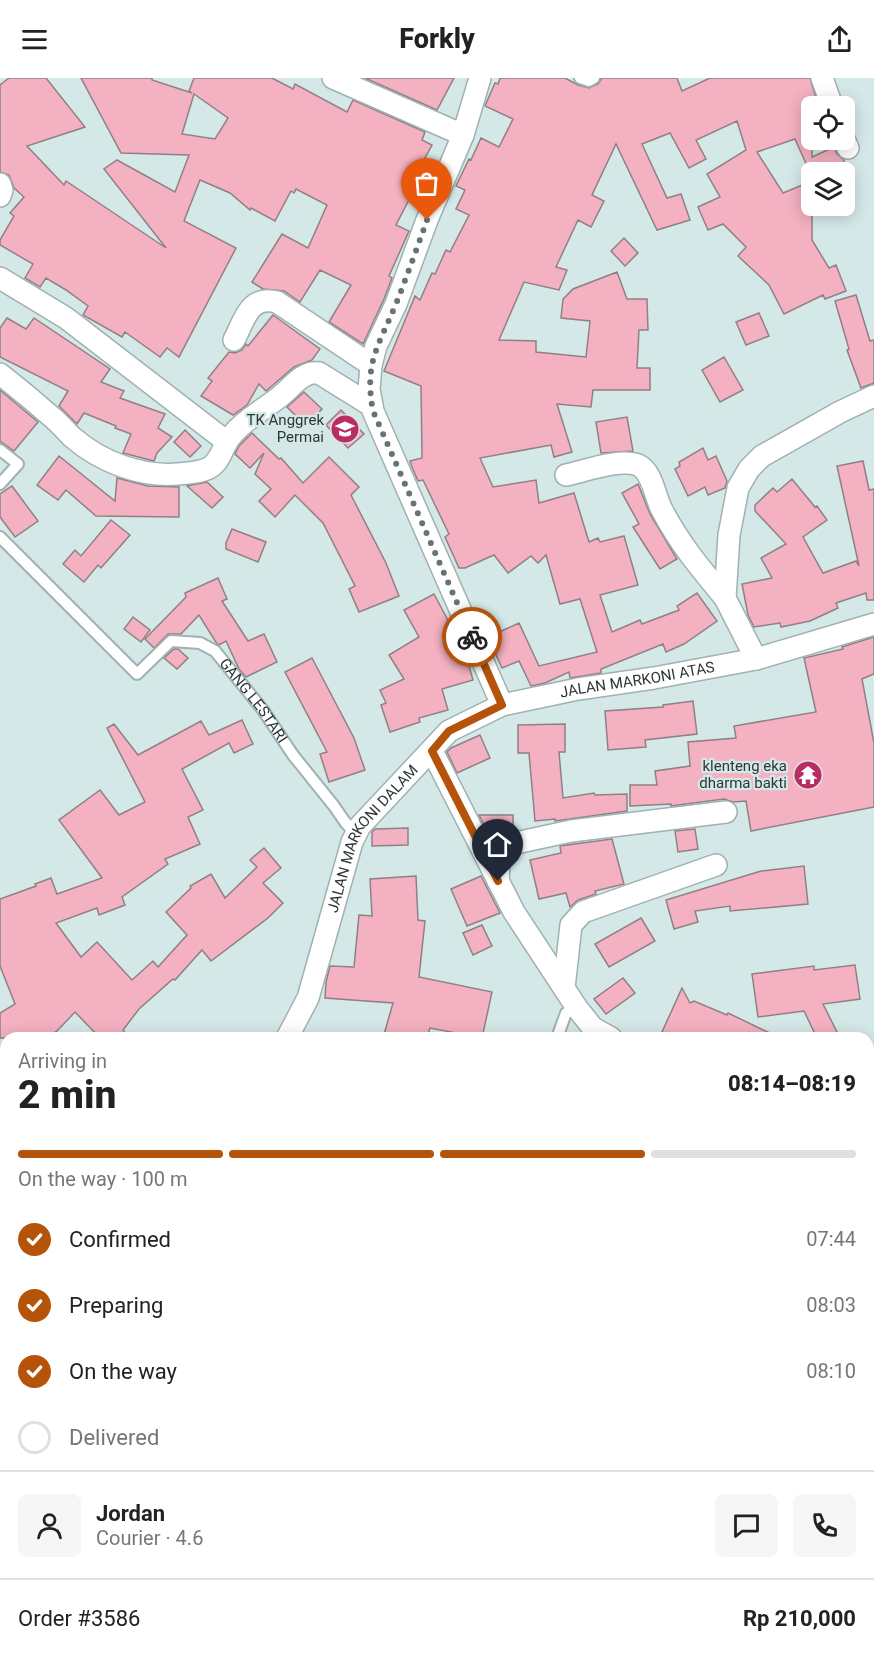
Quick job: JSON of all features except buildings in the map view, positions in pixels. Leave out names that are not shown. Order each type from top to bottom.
[{"type":"street","points":[[333,78],[463,135]]},
{"type":"street","points":[[480,78],[463,135],[427,220],[396,304],[376,346],[371,365],[369,388],[372,406],[502,705]]},
{"type":"street","points":[[822,78],[828,96]]},
{"type":"street","points":[[0,184],[2,190],[0,196]]},
{"type":"street","points":[[0,278],[66,318],[227,442]]},
{"type":"street","points":[[234,340],[254,304],[268,299],[277,302],[371,365]]},
{"type":"street","points":[[0,374],[81,444],[139,472],[153,475],[198,472],[209,468],[218,461],[231,435],[253,415],[280,397],[309,373],[319,373],[372,406]]},
{"type":"street","points":[[725,598],[729,535],[738,488],[749,469],[762,456],[840,412],[874,396]]},
{"type":"street","points":[[566,475],[629,462],[641,466],[647,473],[661,507],[684,548],[725,598],[764,655]]},
{"type":"street","name":"JALAN MARKONI ATAS","points":[[502,705],[578,689],[654,678],[764,655],[874,624]]},
{"type":"street","name":"JALAN MARKONI DALAM","points":[[290,1032],[308,998],[352,842],[360,826],[449,731],[502,705]]},
{"type":"street","points":[[432,751],[514,912],[577,1008],[593,1028],[600,1032]]},
{"type":"street","points":[[498,881],[501,853],[511,844],[571,831],[726,812]]},
{"type":"street","points":[[564,988],[571,926],[576,917],[583,912],[716,865]]},
{"type":"lane","points":[[580,78],[589,81],[594,78]]},
{"type":"lane","points":[[0,450],[18,464],[0,484]]},
{"type":"lane","name":"GANG LESTARI","points":[[0,537],[137,674],[171,641],[200,643],[215,651],[263,710],[292,755],[356,834]]},
{"type":"lane","points":[[559,1032],[566,1013],[577,1008]]},
{"type":"way so far","points":[[427,220],[396,304],[376,346],[371,365],[369,388],[373,411],[472,637]]},
{"type":"place","name":"TK Anggrek Permai","points":[[345,429]]},
{"type":"place","name":"klenteng eka dharma bakti","points":[[808,775]]},
{"type":"route","points":[[472,637],[502,705],[449,731],[432,751],[498,881]]}]
